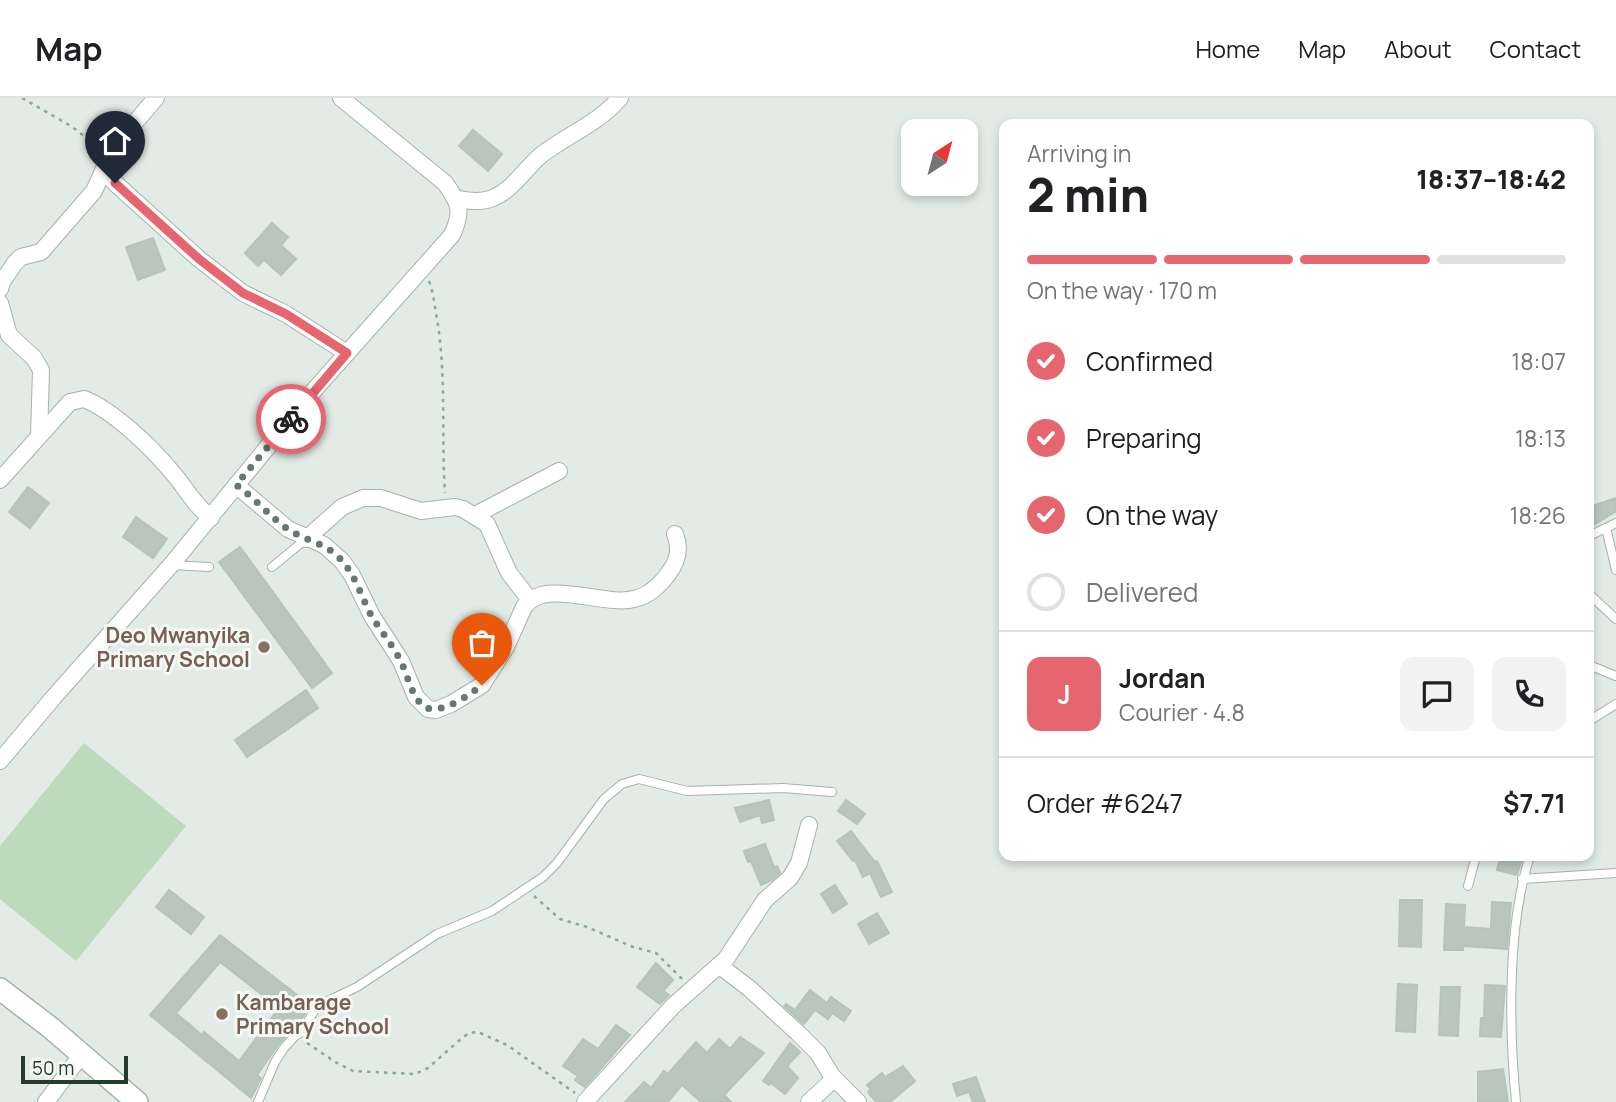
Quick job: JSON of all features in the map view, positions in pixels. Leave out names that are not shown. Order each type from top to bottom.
[{"type":"street","points":[[0,289],[15,263],[21,257],[41,252],[94,191],[122,135],[156,98]]},
{"type":"street","points":[[0,761],[172,565],[347,353],[452,235],[458,222],[457,199],[445,183],[341,98]]},
{"type":"street","points":[[457,199],[479,201],[495,197],[541,156],[597,120],[620,98]]},
{"type":"street","points":[[107,164],[115,183],[199,259],[243,293],[286,314],[347,353]]},
{"type":"street","points":[[0,303],[9,335],[34,358],[41,370],[39,436]]},
{"type":"street","points":[[0,480],[70,402],[79,398],[107,413],[153,452],[174,474],[196,505],[211,518]]},
{"type":"street","points":[[475,515],[559,471]]},
{"type":"street","points":[[236,485],[288,529],[328,548],[347,567],[372,616],[401,661],[416,697],[428,709],[436,710],[452,704],[482,685],[493,670],[530,600],[549,593],[600,600],[633,599],[642,596],[659,585],[674,566],[679,549],[675,534]]},
{"type":"street","points":[[306,539],[342,507],[363,498],[381,498],[421,511],[463,509],[487,524],[509,573],[530,600]]},
{"type":"street","points":[[586,1102],[658,1021],[720,966],[765,900],[790,878],[799,863],[809,825]]},
{"type":"street","points":[[720,966],[750,989],[798,1033],[818,1053],[834,1079],[858,1102]]},
{"type":"street","points":[[0,989],[137,1102]]},
{"type":"street","points":[[46,1102],[82,1054]]},
{"type":"street","points":[[809,1102],[834,1079]]},
{"type":"lane","points":[[1594,534],[1616,523]]},
{"type":"lane","points":[[1606,528],[1616,569]]},
{"type":"lane","points":[[272,567],[306,539]]},
{"type":"lane","points":[[172,565],[209,567]]},
{"type":"lane","points":[[1594,599],[1616,619]]},
{"type":"lane","points":[[1594,667],[1616,676]]},
{"type":"lane","points":[[1594,719],[1616,704]]},
{"type":"lane","points":[[258,1102],[275,1062],[295,1035],[302,1032],[317,1006],[357,987],[437,934],[492,911],[544,877],[612,790],[632,780],[646,780],[687,791],[783,788],[832,792]]},
{"type":"lane","points":[[1468,886],[1475,861]]},
{"type":"lane","points":[[1516,1102],[1511,1021],[1514,958],[1522,879],[1528,861]]},
{"type":"lane","points":[[1522,879],[1616,873]]},
{"type":"path","points":[[22,98],[71,126],[107,164]]},
{"type":"path","points":[[423,268],[431,283],[440,335],[446,509]]},
{"type":"path","points":[[528,887],[557,917],[587,926],[633,947],[656,953],[691,990]]},
{"type":"path","points":[[295,1035],[353,1071],[415,1074],[428,1069],[469,1033],[486,1034],[535,1064],[586,1102]]},
{"type":"green space","points":[[84,743],[186,826],[76,961],[0,899],[0,846]]},
{"type":"building","points":[[473,130],[502,154],[488,171],[459,146]]},
{"type":"building","points":[[272,223],[288,237],[281,245],[296,259],[281,275],[264,260],[258,266],[245,253]]},
{"type":"building","points":[[153,238],[165,270],[138,280],[126,247]]},
{"type":"building","points":[[28,487],[49,503],[30,528],[9,512]]},
{"type":"building","points":[[1616,498],[1616,511],[1594,525],[1594,505]]},
{"type":"building","points":[[136,517],[167,539],[153,558],[123,537]]},
{"type":"building","points":[[240,547],[332,673],[312,688],[219,562]]},
{"type":"building","points":[[306,690],[318,708],[247,757],[235,740]]},
{"type":"building","points":[[769,800],[774,820],[762,823],[760,815],[740,822],[735,808]]},
{"type":"building","points":[[846,800],[865,814],[857,824],[838,811]]},
{"type":"building","points":[[851,831],[875,862],[877,861],[892,892],[881,897],[870,873],[863,877],[855,860],[853,861],[837,841]]},
{"type":"building","points":[[765,844],[774,867],[777,866],[780,873],[761,885],[744,851]]},
{"type":"building","points":[[1500,861],[1521,861],[1517,875],[1497,870]]},
{"type":"building","points":[[835,885],[847,904],[833,913],[821,894]]},
{"type":"building","points":[[169,890],[204,917],[191,934],[156,907]]},
{"type":"building","points":[[1400,900],[1422,900],[1421,947],[1399,946]]},
{"type":"building","points":[[1492,902],[1511,903],[1507,949],[1463,946],[1463,950],[1444,950],[1446,904],[1465,905],[1464,927],[1491,929]]},
{"type":"building","points":[[877,913],[889,933],[869,944],[858,924]]},
{"type":"building","points":[[220,935],[310,1005],[257,1075],[261,1078],[251,1098],[150,1015]],"holes":[[[220,962],[279,1008],[239,1061],[176,1013]]]},
{"type":"building","points":[[656,963],[673,980],[663,991],[669,995],[660,1004],[637,987]]},
{"type":"building","points":[[1398,984],[1417,985],[1415,1032],[1396,1031]]},
{"type":"building","points":[[1485,985],[1505,986],[1501,1037],[1480,1036],[1481,1018],[1484,1018]]},
{"type":"building","points":[[1441,987],[1460,987],[1458,1036],[1439,1035]]},
{"type":"building","points":[[810,990],[827,1003],[831,997],[851,1011],[844,1021],[832,1013],[828,1019],[815,1010],[804,1024],[784,1006],[786,1004],[795,1010]]},
{"type":"building","points":[[616,1025],[630,1035],[585,1087],[575,1080],[578,1076],[563,1066],[583,1039],[598,1049]]},
{"type":"building","points":[[740,1037],[764,1053],[724,1095],[731,1102],[701,1102],[682,1085],[668,1102],[625,1102],[644,1082],[651,1088],[664,1071],[668,1074],[696,1042],[707,1053],[719,1039],[730,1049]]},
{"type":"building","points":[[790,1043],[800,1052],[787,1066],[798,1078],[785,1094],[771,1083],[769,1085],[763,1081]]},
{"type":"building","points":[[903,1066],[915,1081],[890,1102],[876,1102],[868,1092],[871,1089],[867,1085],[882,1073],[885,1077]]},
{"type":"building","points":[[1503,1069],[1508,1102],[1478,1102],[1478,1072]]},
{"type":"building","points":[[976,1077],[985,1102],[973,1102],[969,1092],[957,1096],[953,1084]]},
{"type":"way so far","points":[[291,419],[236,485],[288,529],[306,539],[321,543],[342,561],[372,616],[401,661],[416,697],[428,709],[436,710],[458,701],[482,685]]},
{"type":"place","name":"Deo Mwanyika Primary School","points":[[264,647]]},
{"type":"place","name":"Kambarage Primary School","points":[[222,1014]]},
{"type":"route","points":[[115,183],[199,259],[243,293],[286,314],[347,353],[291,419]]}]
